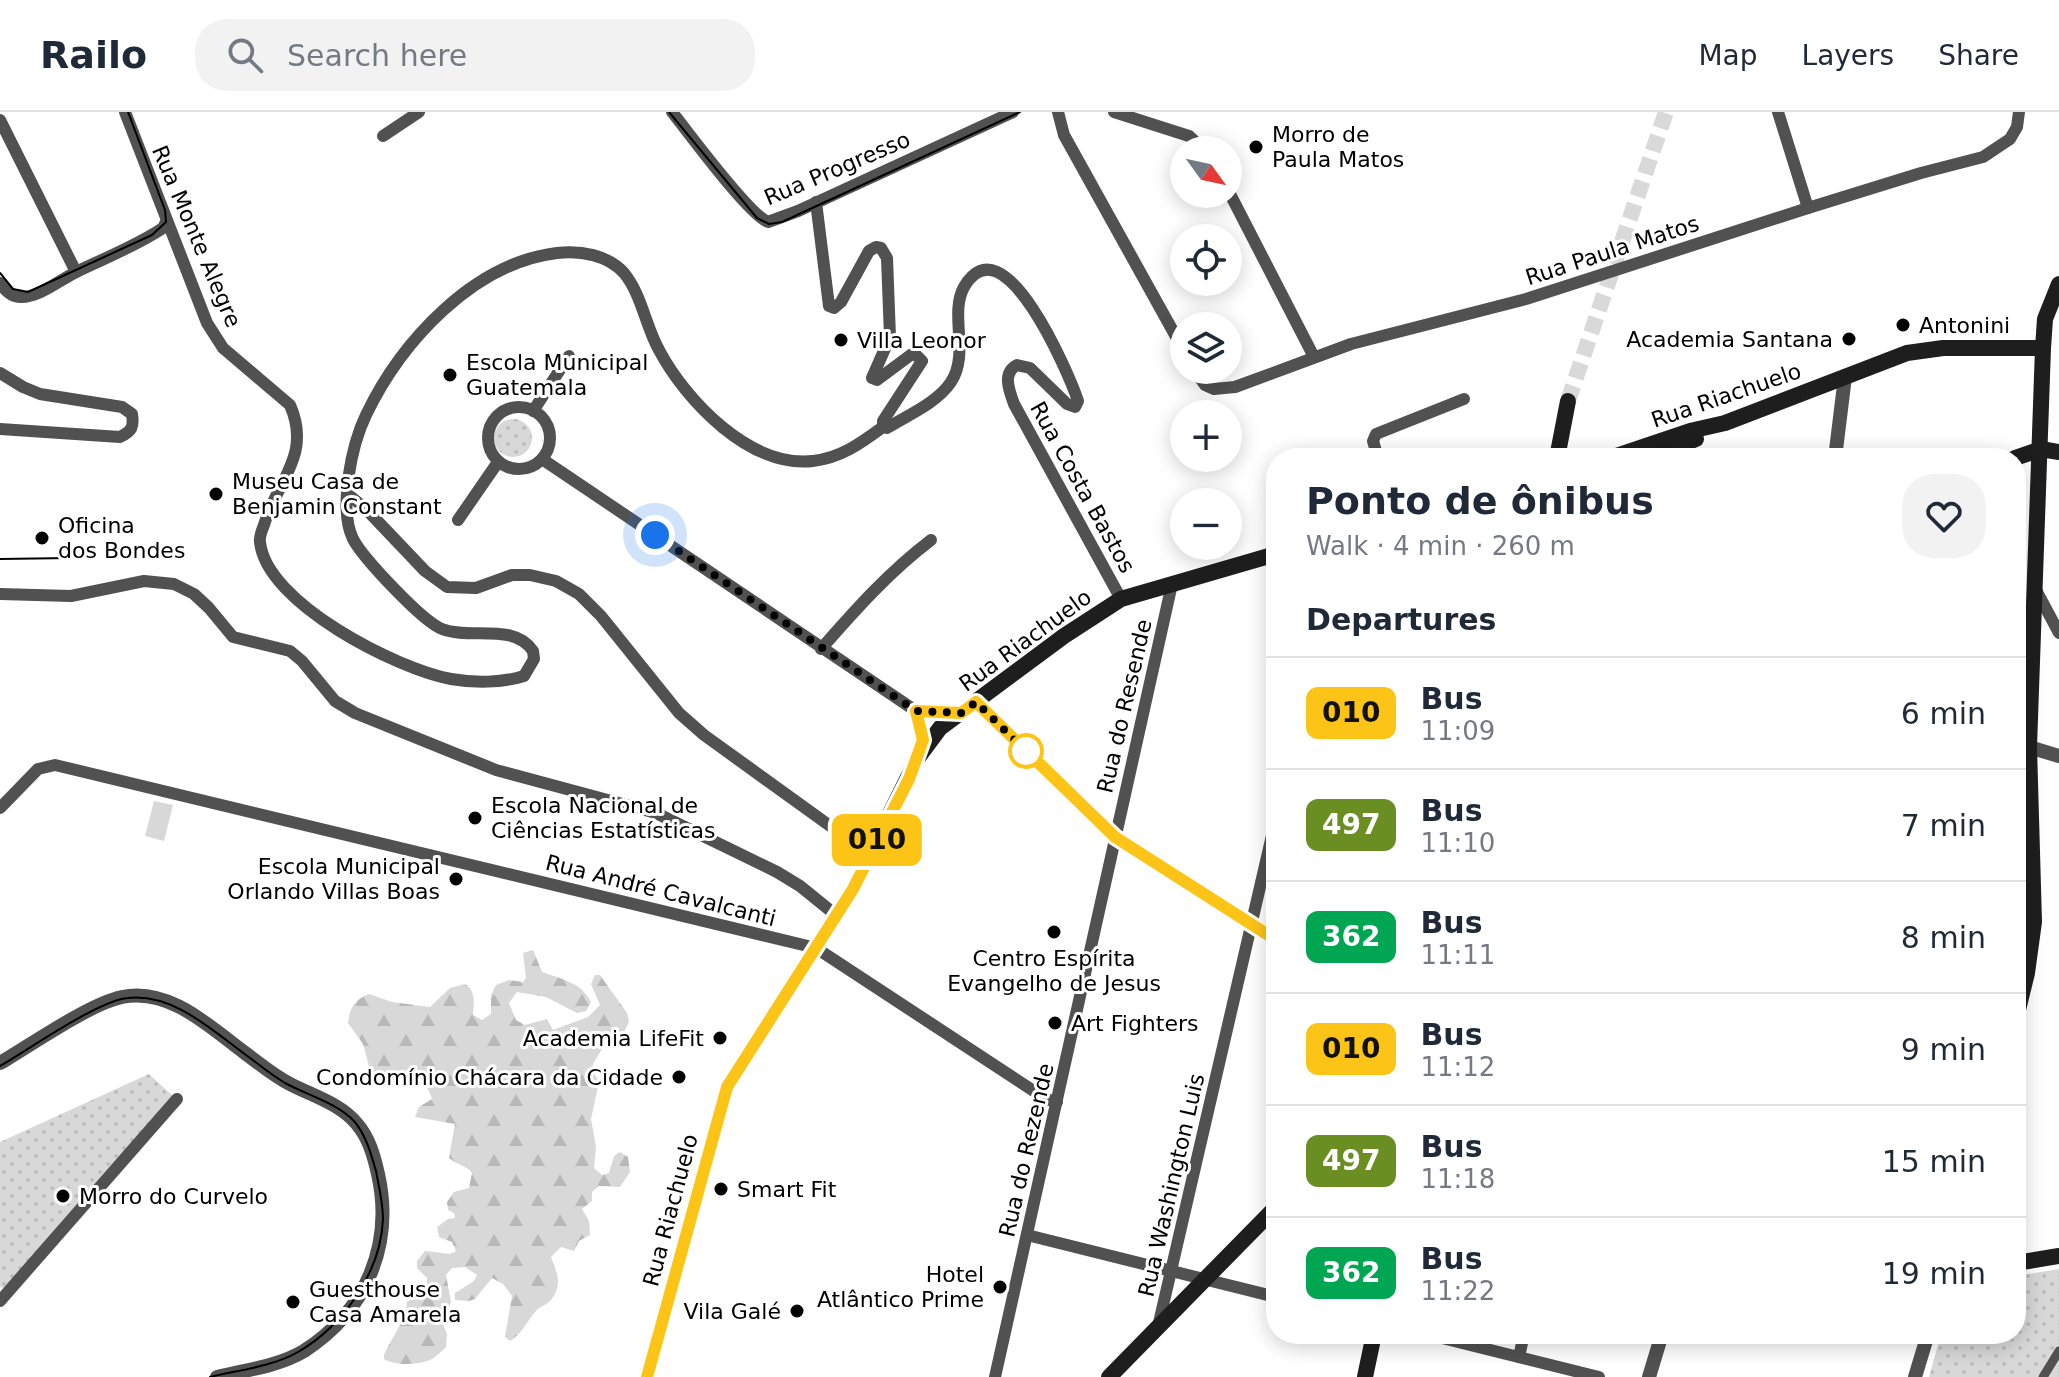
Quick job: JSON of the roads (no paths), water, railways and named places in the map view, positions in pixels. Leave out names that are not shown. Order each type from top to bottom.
[{"type":"main road","points":[[2026,701],[2036,590],[2041,449],[2051,348],[2045,319],[2059,284]]},
{"type":"main road","name":"Rua Riachuelo","points":[[1640,448],[1725,423],[1907,353],[2051,348]]},
{"type":"main road","points":[[1559,448],[1568,401]]},
{"type":"main road","points":[[1673,448],[1725,423]]},
{"type":"main road","points":[[2026,454],[2041,449],[2059,452]]},
{"type":"main road","name":"Rua Riachuelo","points":[[647,1377],[721,1102],[736,1070],[837,916],[917,759],[940,728],[1064,636],[1121,599],[1266,557]]},
{"type":"main road","points":[[2026,804],[2034,922],[2026,976]]},
{"type":"main road","points":[[1109,1377],[1266,1217]]},
{"type":"main road","points":[[2026,1261],[2059,1256]]},
{"type":"main road","points":[[1365,1377],[1372,1344]]},
{"type":"street","name":"Rua Monte Alegre","points":[[125,112],[207,323],[223,348],[290,405],[295,416],[294,461],[266,517],[259,541],[279,584],[292,597],[349,637],[393,659],[451,679],[494,681],[524,676],[534,659],[528,644],[509,636],[443,629],[398,593],[353,539],[347,515],[349,495]]},
{"type":"street","points":[[383,136],[419,112]]},
{"type":"street","name":"Rua Progresso","points":[[672,112],[743,200],[763,221],[768,222],[1013,112]]},
{"type":"street","points":[[1058,112],[1064,135],[1170,326]]},
{"type":"street","points":[[1114,112],[1189,136]]},
{"type":"street","points":[[1158,126],[1162,112]]},
{"type":"street","points":[[1778,112],[1808,208]]},
{"type":"street","name":"Rua Paula Matos","points":[[1204,384],[1223,389],[1235,387],[1351,344],[1526,299],[1808,208],[1983,157],[2010,139],[2017,127],[2019,112]]},
{"type":"street","points":[[0,120],[76,272]]},
{"type":"street","points":[[816,202],[829,306],[834,308],[841,302],[869,251],[881,248],[887,258],[890,337],[872,378],[877,380],[912,354],[922,361],[883,421],[883,427],[853,449],[813,461],[792,461],[754,448],[723,427],[677,382],[657,347],[641,302],[623,272],[601,257],[571,251],[543,255],[500,268],[455,299],[399,358],[377,392],[363,422],[350,468],[349,495],[425,571],[447,587],[476,588],[512,575],[530,575],[556,581],[579,594],[601,616],[679,713],[704,735],[869,854]]},
{"type":"street","points":[[1237,208],[1314,357]]},
{"type":"street","points":[[0,283],[10,295],[18,298],[30,296],[139,243],[163,228],[166,222]]},
{"type":"street","name":"Rua Costa Bastos","points":[[883,427],[887,428],[937,397],[953,380],[960,353],[960,299],[970,279],[992,270],[1007,276],[1018,286],[1031,308],[1069,377],[1078,401],[1075,407],[1067,404],[1030,368],[1017,365],[1011,368],[1007,385],[1014,404],[1121,599]]},
{"type":"street","points":[[533,411],[569,356]]},
{"type":"street","points":[[0,373],[40,394],[122,407],[132,414],[134,424],[129,433],[120,437],[0,429]]},
{"type":"street","points":[[1836,448],[1845,377]]},
{"type":"street","points":[[1375,448],[1373,441],[1376,434],[1464,399]]},
{"type":"street","points":[[508,409],[533,411],[548,429],[547,450],[542,459],[535,465],[518,469],[498,462],[488,440],[493,421],[508,409]]},
{"type":"street","points":[[542,459],[916,711],[961,713]]},
{"type":"street","points":[[458,520],[498,462]]},
{"type":"street","points":[[821,649],[867,595],[899,564],[931,540]]},
{"type":"street","points":[[0,594],[71,596],[144,581],[174,584],[194,594],[233,637],[290,651],[335,701],[355,713],[496,770],[656,813],[777,872],[837,916]]},
{"type":"street","name":"Rua do Resende","points":[[1115,837],[1172,584]]},
{"type":"street","points":[[2036,590],[2059,633]]},
{"type":"street","points":[[976,702],[1115,837],[1266,934]]},
{"type":"street","points":[[916,711],[923,740],[917,759]]},
{"type":"street","points":[[2026,746],[2059,756]]},
{"type":"street","name":"Rua André Cavalcanti","points":[[0,808],[38,769],[55,765],[816,948],[1046,1099],[1057,1102]]},
{"type":"street","name":"Rua do Rezende","points":[[995,1377],[1115,837]]},
{"type":"street","name":"Rua Washington Luis","points":[[1158,1327],[1266,860]]},
{"type":"street","points":[[0,1063],[105,1004],[122,997],[144,996],[200,1017],[288,1083],[341,1109],[366,1135],[378,1175],[385,1218],[377,1260],[366,1283],[335,1325],[300,1353],[279,1362],[217,1377]]},
{"type":"street","points":[[0,1301],[177,1099]]},
{"type":"street","points":[[1027,1235],[1266,1294]]},
{"type":"street","points":[[1466,1344],[1599,1377]]},
{"type":"street","points":[[1519,1357],[1522,1344]]},
{"type":"street","points":[[1649,1377],[1659,1344]]},
{"type":"street","points":[[1915,1377],[1925,1344]]},
{"type":"street","points":[[2043,1377],[2059,1351]]},
{"type":"tunnel","points":[[1568,401],[1666,112]]},
{"type":"tram line","points":[[0,273],[13,289],[28,292],[152,235],[166,222],[165,210],[128,112]]},
{"type":"tram line","points":[[669,112],[757,218],[769,224],[782,222],[1020,112]]},
{"type":"tram line","points":[[0,559],[71,558]]},
{"type":"tram line","points":[[0,1066],[100,1007],[128,998],[145,998],[178,1008],[194,1017],[276,1077],[339,1109],[358,1126],[376,1171],[383,1219],[375,1258],[357,1296],[330,1328],[298,1352],[266,1365],[210,1377]]},
{"type":"place","name":"Morro de Paula Matos","points":[[1256,147]]},
{"type":"place","name":"Antonini","points":[[1903,325]]},
{"type":"place","name":"Academia Santana","points":[[1849,339]]},
{"type":"place","name":"Villa Leonor","points":[[841,340]]},
{"type":"place","name":"Escola Municipal Guatemala","points":[[450,375]]},
{"type":"place","name":"Museu Casa de Benjamin Constant","points":[[216,494]]},
{"type":"place","name":"Oficina dos Bondes","points":[[42,538]]},
{"type":"place","name":"Escola Nacional de Ciências Estatísticas","points":[[475,818]]},
{"type":"place","name":"Escola Municipal Orlando Villas Boas","points":[[456,879]]},
{"type":"place","name":"Centro Espírita Evangelho de Jesus","points":[[1054,932]]},
{"type":"place","name":"Art Fighters","points":[[1055,1023]]},
{"type":"place","name":"Academia LifeFit","points":[[720,1038]]},
{"type":"place","name":"Condomínio Chácara da Cidade","points":[[679,1077]]},
{"type":"place","name":"Smart Fit","points":[[721,1189]]},
{"type":"place","name":"Morro do Curvelo","points":[[63,1196]]},
{"type":"place","name":"Hotel Atlântico Prime","points":[[1000,1287]]},
{"type":"place","name":"Guesthouse Casa Amarela","points":[[293,1302]]},
{"type":"place","name":"Vila Galé","points":[[797,1311]]}]
